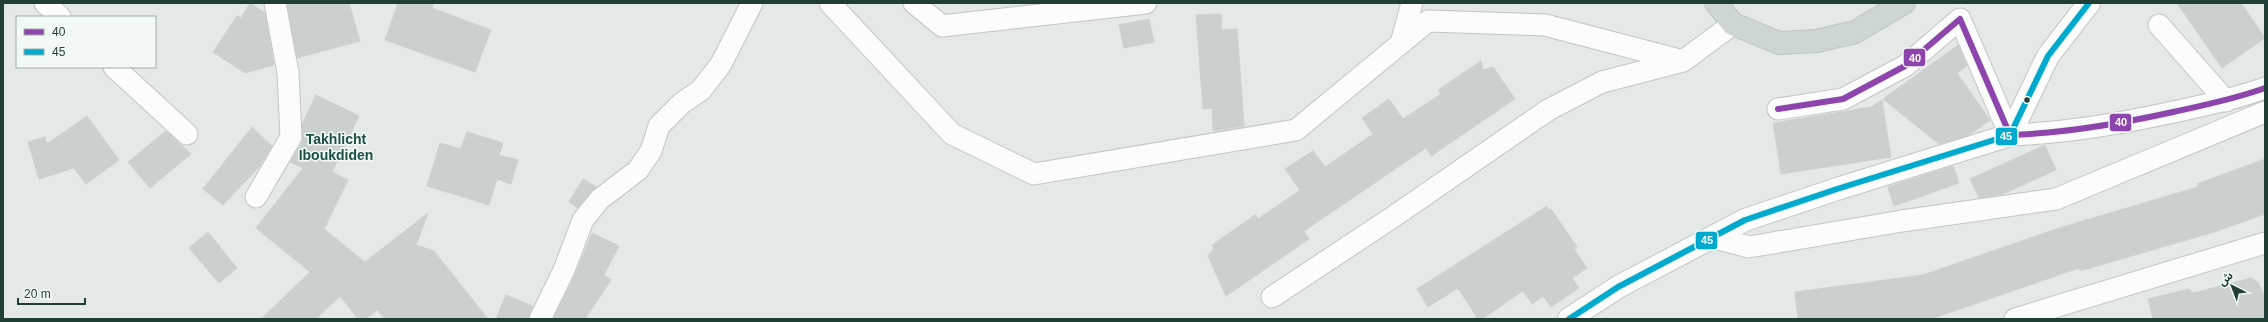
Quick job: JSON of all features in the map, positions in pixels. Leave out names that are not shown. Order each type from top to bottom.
[{"type":"main road","points":[[1716,3],[1733,24],[1779,43],[1817,42],[1855,32],[1904,3]]},
{"type":"street","points":[[45,3],[59,16]]},
{"type":"street","points":[[256,197],[291,137],[288,73],[275,3]]},
{"type":"street","points":[[540,319],[564,270],[583,220],[600,199],[638,170],[651,151],[660,126],[682,103],[701,90],[721,64],[752,3]]},
{"type":"street","points":[[830,3],[952,134],[1034,174],[1296,130],[1428,21],[1545,25],[1683,61]]},
{"type":"street","points":[[914,3],[942,26],[1146,3]]},
{"type":"street","points":[[1402,43],[1412,3]]},
{"type":"street","points":[[2010,135],[2048,56],[2089,3]]},
{"type":"street","points":[[1778,109],[1843,99],[1905,66],[1960,19],[2010,135]]},
{"type":"street","points":[[1272,297],[1390,220],[1548,110],[1602,82],[1683,61],[1733,24]]},
{"type":"street","points":[[2159,25],[2226,101]]},
{"type":"street","points":[[115,68],[187,134]]},
{"type":"street","points":[[1569,319],[1618,287],[1714,238],[1745,220],[1837,189],[2010,135],[2040,134],[2115,125],[2226,101],[2265,88]]},
{"type":"street","points":[[1714,238],[1749,248],[1902,221],[2056,199],[2265,112]]},
{"type":"street","points":[[2015,319],[2265,243]]},
{"type":"building","points":[[250,3],[265,13],[274,65],[245,73],[213,52],[237,16],[241,18]]},
{"type":"building","points":[[287,3],[349,3],[360,41],[297,58]]},
{"type":"building","points":[[398,3],[434,3],[432,8],[491,30],[475,72],[385,40]]},
{"type":"building","points":[[2177,3],[2241,3],[2265,38],[2222,68]]},
{"type":"building","points":[[1221,14],[1222,30],[1237,29],[1244,126],[1213,131],[1212,108],[1203,109],[1196,15]]},
{"type":"building","points":[[1149,19],[1154,42],[1124,48],[1119,25]]},
{"type":"building","points":[[1958,45],[1967,66],[1957,73],[1990,120],[1969,135],[1939,144],[1883,99]]},
{"type":"building","points":[[1481,61],[1483,70],[1493,67],[1515,99],[1431,156],[1426,148],[1304,231],[1309,239],[1226,296],[1208,256],[1214,248],[1212,245],[1255,215],[1258,219],[1300,190],[1285,169],[1313,151],[1325,167],[1373,134],[1362,118],[1389,99],[1403,119],[1441,94],[1438,90]]},
{"type":"building","points":[[316,95],[359,116],[332,172],[348,180],[324,229],[365,262],[428,213],[416,245],[434,251],[488,319],[385,319],[377,310],[366,319],[358,319],[340,296],[316,319],[261,319],[310,272],[256,228],[303,168],[290,162],[302,143],[302,124]]},
{"type":"building","points":[[1882,100],[1891,157],[1781,174],[1773,123],[1871,107]]},
{"type":"building","points":[[87,116],[119,160],[86,184],[74,168],[39,179],[28,142],[45,137],[47,144]]},
{"type":"building","points":[[252,127],[272,146],[260,166],[223,205],[203,189]]},
{"type":"building","points":[[166,131],[191,154],[150,188],[128,162]]},
{"type":"building","points":[[467,132],[503,143],[499,155],[518,160],[511,184],[497,179],[489,205],[427,186],[440,143],[461,149]]},
{"type":"building","points":[[2045,145],[2056,170],[2003,194],[1979,198],[1970,179]]},
{"type":"building","points":[[2265,159],[2265,214],[2214,232],[2080,271],[2079,268],[1931,319],[1798,319],[1795,292],[1923,275],[2059,228],[2198,187],[2197,184]]},
{"type":"building","points":[[1953,166],[1959,183],[1894,206],[1888,187]]},
{"type":"building","points":[[583,179],[596,187],[578,208],[569,202]]},
{"type":"building","points":[[1547,206],[1549,210],[1551,209],[1577,247],[1574,249],[1587,268],[1572,278],[1579,288],[1551,307],[1543,296],[1532,304],[1523,291],[1482,319],[1478,319],[1458,288],[1428,307],[1417,289]]},
{"type":"building","points":[[208,232],[237,268],[219,283],[189,248]]},
{"type":"building","points":[[592,233],[619,246],[604,275],[611,280],[585,319],[553,319],[575,275]]},
{"type":"building","points":[[2251,278],[2258,282],[2265,297],[2265,319],[2153,319],[2148,299],[2189,289],[2193,293]]},
{"type":"building","points":[[506,295],[533,306],[528,319],[496,319]]},
{"type":"transit line","name":"45","points":[[1569,319],[1618,287],[1745,220],[1837,189],[2010,135],[2048,56],[2089,3]]},
{"type":"transit line","name":"40","points":[[1778,109],[1843,99],[1905,66],[1960,19],[2010,135],[2072,130],[2133,120],[2220,102],[2265,88]]},
{"type":"district","name":"Takhlicht Iboukdiden","points":[[336,148]]}]
